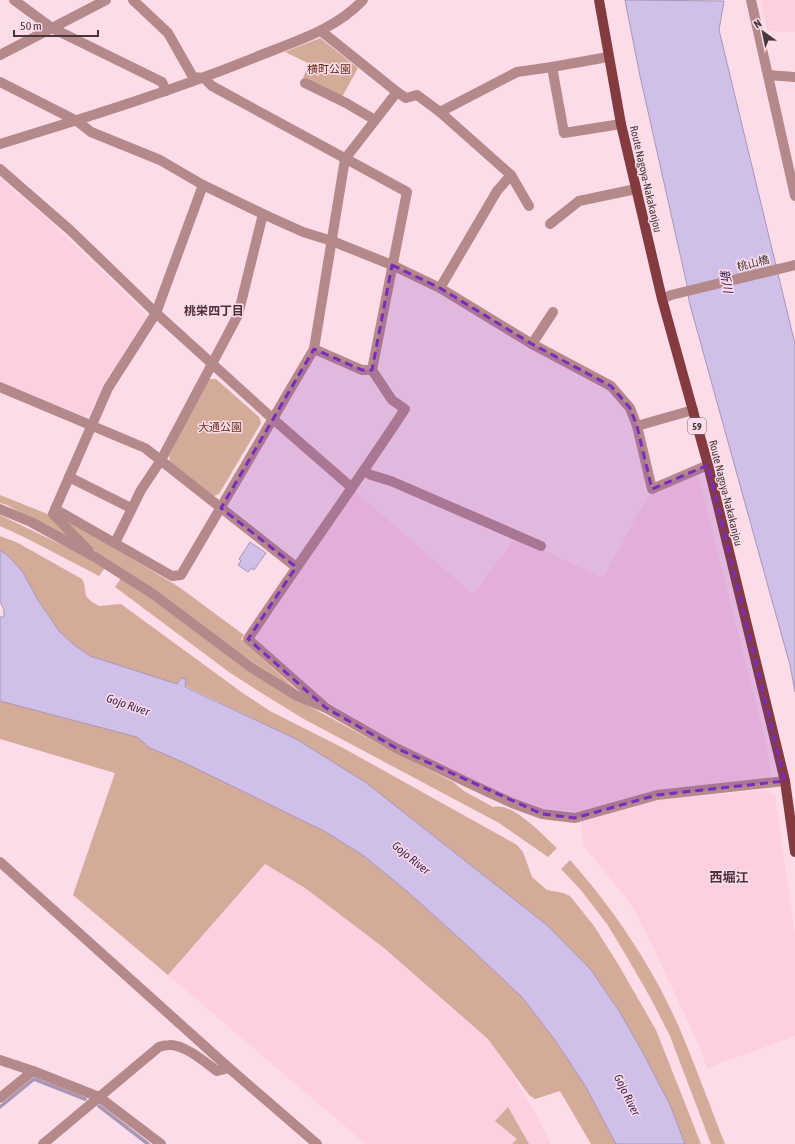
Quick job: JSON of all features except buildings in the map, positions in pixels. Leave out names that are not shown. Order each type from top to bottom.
[{"type":"main road","name":"Route Nagoya-Nakakanjou","points":[[599,0],[621,124],[636,189],[667,297],[693,410],[708,465],[785,782],[795,852]]},
{"type":"street","points":[[14,0],[52,28],[162,82],[166,91]]},
{"type":"street","points":[[0,55],[106,0]]},
{"type":"street","points":[[133,0],[168,33],[193,77],[204,78],[212,86],[407,192],[372,370],[392,400],[405,409],[248,639],[326,708]]},
{"type":"street","points":[[0,144],[77,121],[204,78],[321,31],[355,9],[363,0]]},
{"type":"street","points":[[751,0],[795,196]]},
{"type":"street","points":[[321,31],[397,92],[406,98],[417,95],[440,112],[511,175],[529,206]]},
{"type":"street","points":[[440,112],[518,72],[608,57]]},
{"type":"street","points":[[552,67],[564,133],[621,124]]},
{"type":"street","points":[[768,75],[795,77]]},
{"type":"street","points":[[0,82],[77,121],[91,132],[160,160],[203,185],[263,214],[303,232],[332,240],[392,265],[440,288],[532,344],[612,386],[630,408],[637,426],[652,489],[708,465]]},
{"type":"street","points":[[305,83],[346,103],[375,120]]},
{"type":"street","points":[[55,509],[172,576],[181,575],[314,349],[345,158],[397,92]]},
{"type":"street","points":[[0,169],[70,230],[156,313],[351,487]]},
{"type":"street","points":[[440,288],[497,191],[511,175]]},
{"type":"street","points":[[95,557],[53,514],[108,388],[156,313],[203,185]]},
{"type":"street","points":[[550,224],[579,202],[636,189]]},
{"type":"street","points":[[115,543],[141,490],[161,460],[238,315],[263,214]]},
{"type":"street","name":"桃山橋","points":[[667,297],[795,265]]},
{"type":"street","points":[[532,344],[553,312]]},
{"type":"street","points":[[314,349],[362,370],[372,370]]},
{"type":"street","points":[[0,387],[145,448],[296,567]]},
{"type":"street","points":[[637,426],[693,410]]},
{"type":"street","points":[[364,471],[371,475],[391,481],[541,546]]},
{"type":"street","points":[[69,477],[132,508]]},
{"type":"street","points":[[0,509],[31,522],[95,557],[153,594],[248,666],[296,696],[326,708],[396,748],[473,785],[512,803],[542,814],[575,818],[657,795],[785,782]]},
{"type":"street","points":[[0,862],[229,1068],[316,1144]]},
{"type":"street","points":[[0,871],[16,876]]},
{"type":"street","points":[[43,1144],[159,1047],[168,1045],[178,1046],[199,1058],[217,1071],[229,1068]]},
{"type":"street","points":[[0,1060],[33,1071],[99,1097],[161,1144]]},
{"type":"street","points":[[0,1098],[33,1071]]},
{"type":"highlighted area","points":[[392,265],[440,288],[532,344],[611,386],[630,408],[637,426],[652,489],[708,465],[785,781],[657,795],[575,818],[542,814],[396,748],[326,708],[248,639],[296,567],[221,508],[314,349],[362,370],[372,370]]},
{"type":"shaded area","points":[[761,0],[795,0],[795,32],[767,31]]},
{"type":"shaded area","points":[[0,179],[43,215],[145,313],[146,319],[104,383],[89,415],[84,417],[0,382]]},
{"type":"shaded area","points":[[698,474],[768,751],[771,775],[768,779],[582,812],[544,808],[513,798],[401,745],[313,693],[258,643],[256,632],[355,491],[473,594],[516,537],[603,578],[647,497],[655,492]]},
{"type":"shaded area","points":[[765,790],[775,795],[795,937],[795,1036],[707,1068],[699,1045],[644,928],[629,901],[583,845],[581,822],[658,800]]},
{"type":"shaded area","points":[[265,864],[305,888],[384,948],[488,1039],[511,1072],[538,1118],[551,1144],[366,1144],[168,975]]},
{"type":"green space","name":"横町公園","points":[[320,38],[358,68],[342,97],[303,77],[310,64],[285,52]]},
{"type":"green space","name":"大通公園","points":[[207,379],[216,379],[259,417],[261,423],[219,494],[214,496],[170,463],[169,456]]},
{"type":"green space","points":[[0,495],[50,515],[80,545],[7,505],[0,503]]},
{"type":"green space","points":[[0,515],[89,558],[105,568],[99,576],[0,526]]},
{"type":"green space","points":[[62,517],[179,587],[244,635],[241,639],[300,693],[242,655],[97,553]]},
{"type":"green space","points":[[0,536],[18,543],[82,579],[86,596],[99,606],[121,604],[244,694],[270,711],[345,749],[517,845],[523,852],[532,877],[547,890],[570,896],[594,926],[618,964],[656,1030],[701,1144],[685,1144],[670,1105],[619,1011],[591,970],[548,926],[365,782],[296,739],[185,686],[186,680],[182,678],[177,684],[90,656],[73,644],[59,631],[38,600],[22,571],[6,554],[0,551]]},
{"type":"green space","points":[[121,578],[150,597],[242,667],[290,696],[453,782],[464,791],[493,807],[501,807],[519,815],[528,821],[557,848],[548,857],[499,823],[302,718],[260,692],[229,672],[115,587]]},
{"type":"green space","points":[[0,701],[137,737],[150,748],[185,763],[326,832],[364,856],[408,892],[522,997],[555,1040],[586,1087],[616,1144],[591,1144],[560,1091],[535,1099],[529,1095],[488,1039],[384,948],[305,888],[265,864],[168,975],[73,895],[115,773],[0,739]]},
{"type":"green space","points":[[570,860],[586,878],[616,918],[656,981],[678,1025],[725,1144],[711,1144],[670,1036],[650,997],[607,924],[580,889],[561,869]]},
{"type":"green space","points":[[508,1107],[529,1144],[512,1144],[517,1139],[495,1121]]},
{"type":"water","name":"新川","points":[[625,0],[724,1],[719,30],[795,344],[795,692],[790,665],[689,301],[687,285],[640,76]]},
{"type":"water","points":[[250,542],[266,553],[254,570],[251,568],[248,572],[238,565],[241,561],[239,559]]},
{"type":"water","name":"Gojo River","points":[[0,551],[6,554],[22,571],[38,600],[59,631],[73,644],[90,656],[177,684],[182,678],[186,679],[185,687],[296,739],[365,782],[548,926],[591,970],[619,1011],[670,1105],[685,1144],[616,1144],[586,1087],[555,1040],[522,997],[408,892],[364,856],[326,832],[185,763],[150,748],[137,737],[0,701],[0,617],[4,617],[4,610],[0,601]]},
{"type":"waterway","points":[[0,1107],[34,1079],[85,1099]]},
{"type":"waterway","points":[[99,1106],[148,1144]]},
{"type":"district","name":"桃栄四丁目","points":[[214,311]]},
{"type":"district","name":"西堀江","points":[[729,877]]}]
